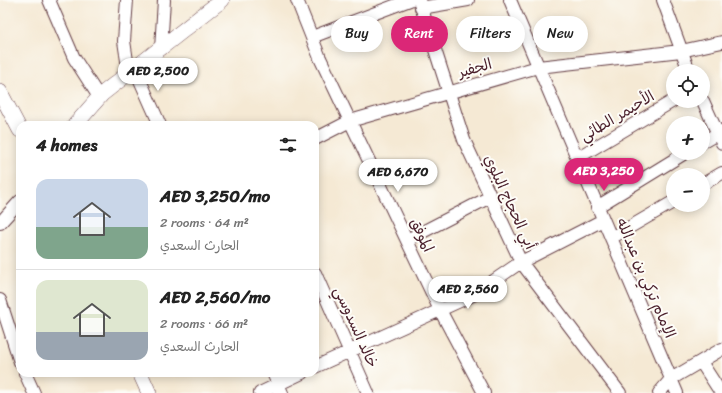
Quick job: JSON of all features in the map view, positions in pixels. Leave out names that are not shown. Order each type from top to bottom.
[{"type":"street","points":[[49,0],[74,58],[100,97]]},
{"type":"street","points":[[127,0],[124,41],[132,72],[158,121]]},
{"type":"street","points":[[161,49],[164,0]]},
{"type":"street","name":"الموفق","points":[[297,0],[350,121],[440,310],[484,393]]},
{"type":"street","points":[[312,37],[410,0]]},
{"type":"street","points":[[420,4],[468,0]]},
{"type":"street","name":"الإمام تركي بن عبدالله","points":[[510,0],[677,393]]},
{"type":"street","points":[[662,0],[686,64]]},
{"type":"street","points":[[79,121],[100,97],[219,2]]},
{"type":"street","name":"أبي الحجاج البلوي","points":[[420,4],[464,140],[521,262],[620,393]]},
{"type":"street","name":"الجفير","points":[[319,137],[350,121],[538,67],[681,51],[722,42]]},
{"type":"street","points":[[0,92],[16,122]]},
{"type":"street","name":"الأحيمر الطائي","points":[[577,158],[666,105]]},
{"type":"street","points":[[707,108],[721,135],[710,139]]},
{"type":"street","points":[[597,207],[674,160]]},
{"type":"street","points":[[710,180],[722,173]]},
{"type":"street","points":[[407,240],[490,197]]},
{"type":"street","points":[[0,223],[16,205]]},
{"type":"street","points":[[611,238],[666,206]]},
{"type":"street","points":[[319,365],[473,295],[521,262],[603,220]]},
{"type":"street","name":"خالد السدوسي","points":[[319,282],[368,393]]},
{"type":"street","points":[[0,300],[16,348]]},
{"type":"street","points":[[659,393],[671,379],[722,349]]},
{"type":"street","points":[[702,362],[721,393]]},
{"type":"street","points":[[27,377],[34,393]]},
{"type":"street","points":[[142,377],[149,393]]},
{"type":"street","points":[[260,393],[292,377]]}]
